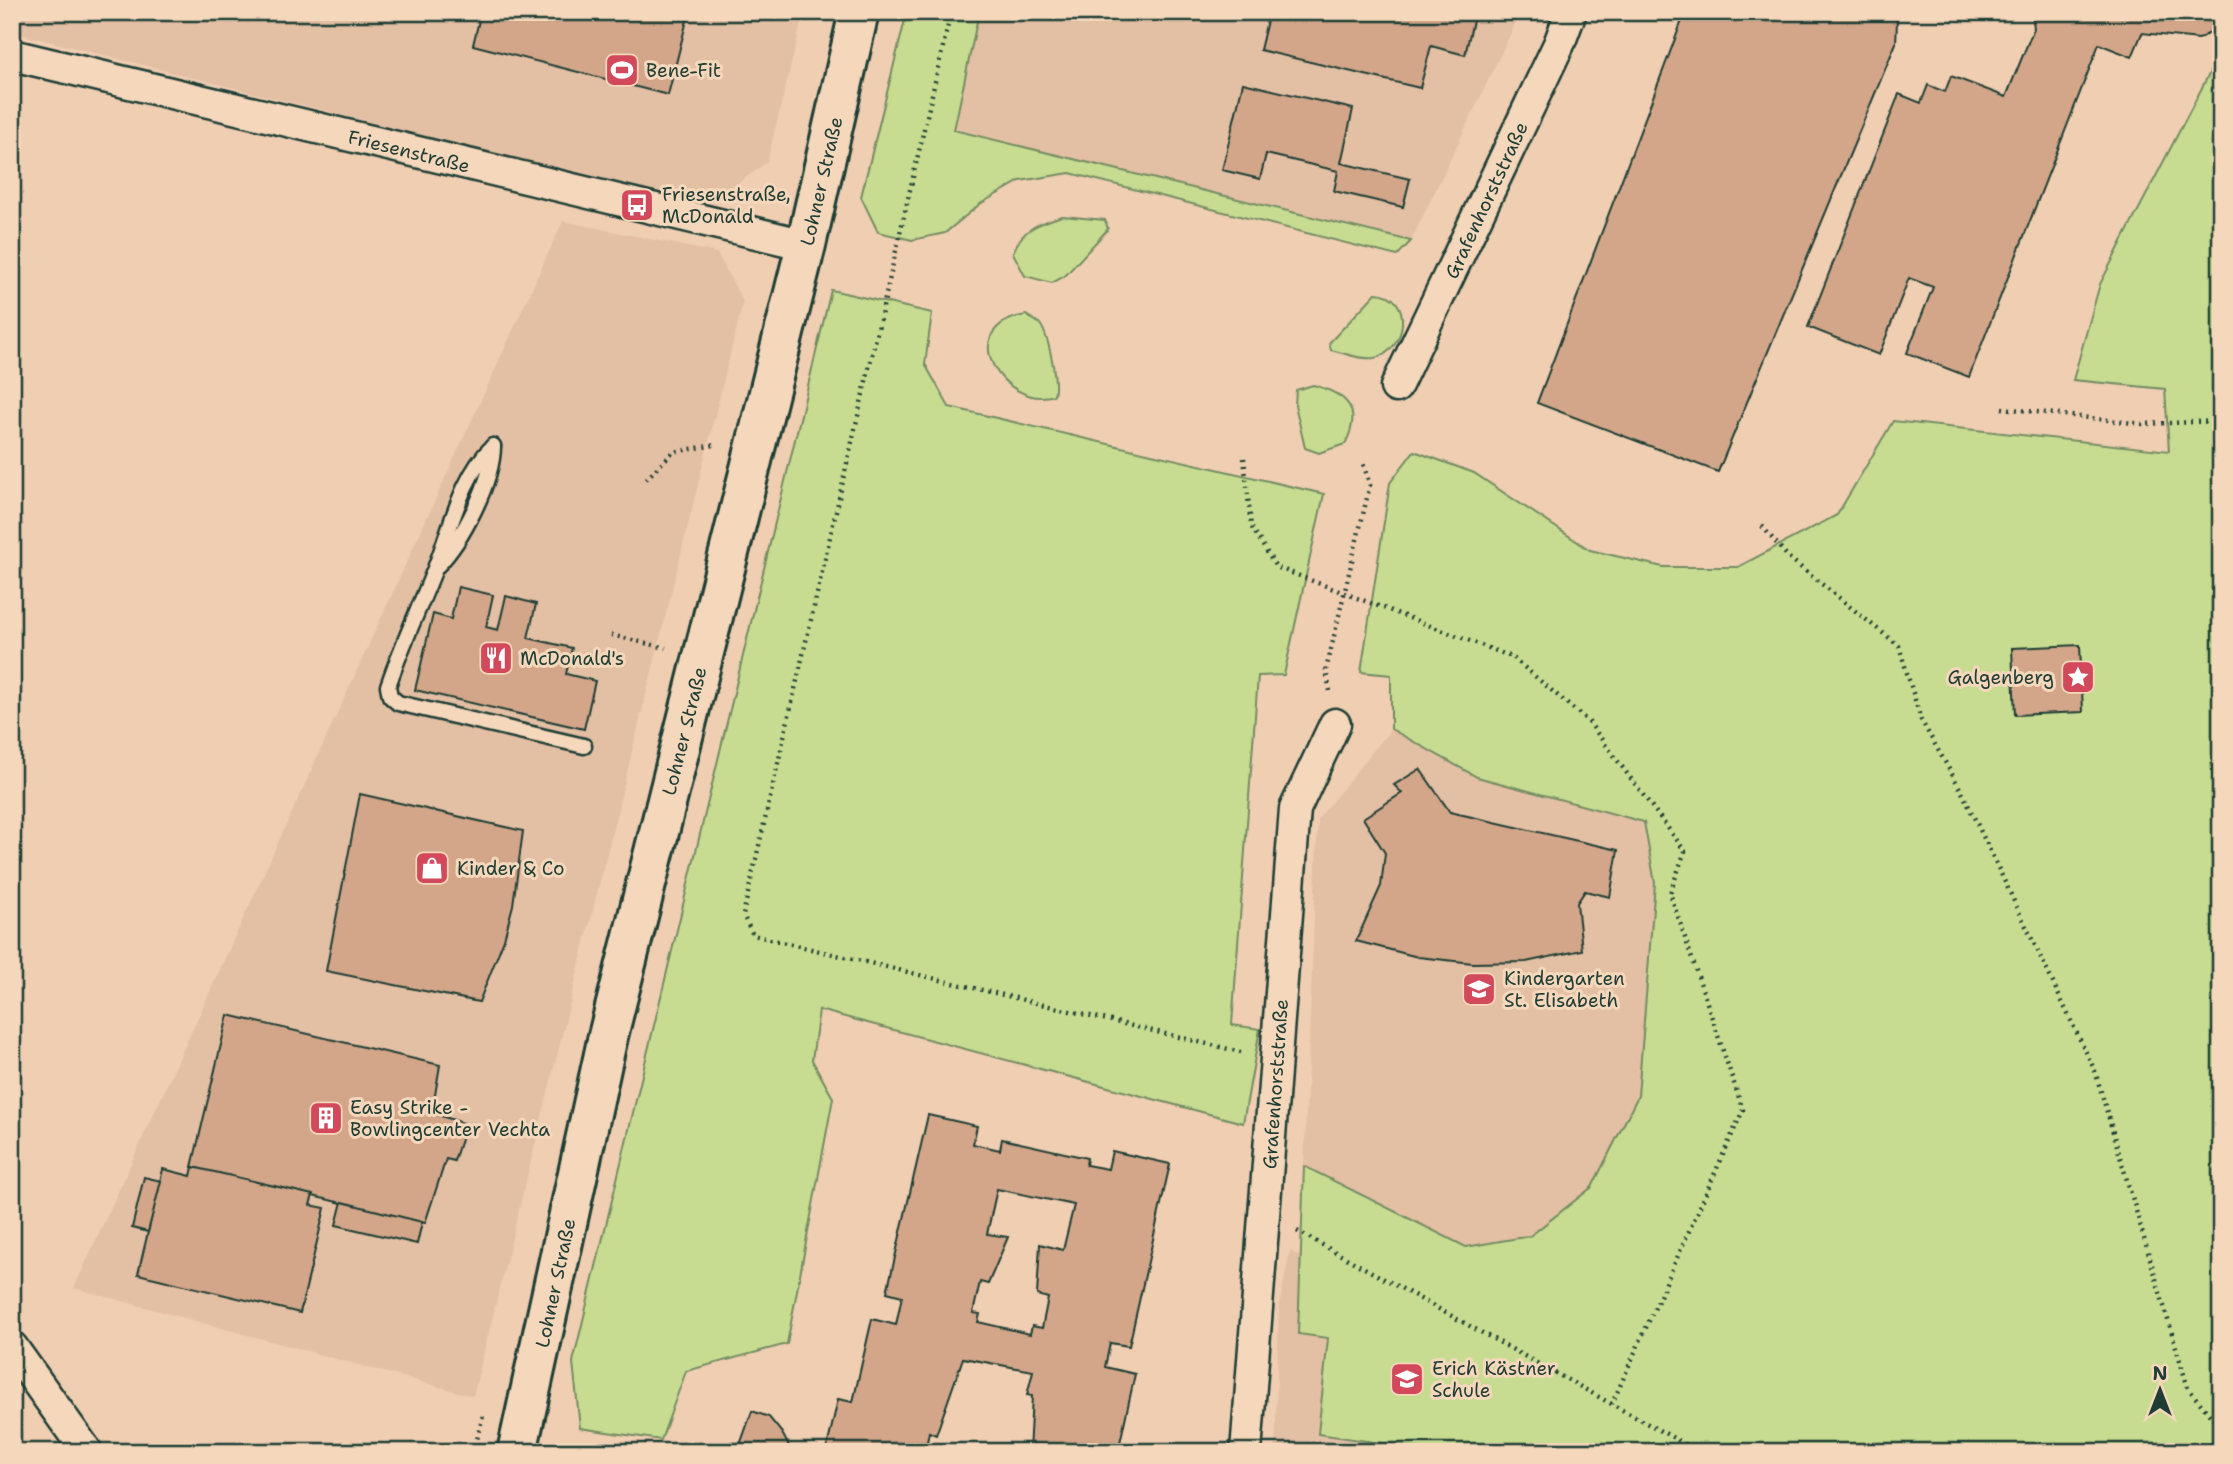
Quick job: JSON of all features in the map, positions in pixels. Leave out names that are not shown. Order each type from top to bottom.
[{"type":"main road","name":"Lohner Straße","points":[[517,1452],[608,1036],[806,245],[859,12]]},
{"type":"street","name":"Grafenhorststraße","points":[[1396,387],[1559,44],[1571,12]]},
{"type":"street","name":"Friesenstraße","points":[[12,55],[806,245]]},
{"type":"street","name":"Grafenhorststraße","points":[[1246,1452],[1295,809],[1335,724]]},
{"type":"street","points":[[12,1347],[87,1452]]},
{"type":"lane","points":[[493,446],[493,464],[454,549],[436,567],[393,670],[388,686],[390,696],[398,702],[584,746]]},
{"type":"path","points":[[951,12],[743,915],[753,935],[1277,1061]]},
{"type":"path","points":[[2002,408],[2143,424],[2221,421]]},
{"type":"path","points":[[646,479],[673,452],[715,445]]},
{"type":"path","points":[[1244,458],[1251,526],[1276,567],[1512,657],[1588,721],[1685,850],[1670,893],[1743,1110],[1612,1404]]},
{"type":"path","points":[[1335,724],[1326,670],[1370,485],[1362,460]]},
{"type":"path","points":[[1762,526],[1788,557],[1899,646],[1921,720],[1961,790],[2095,1071],[2188,1388],[2221,1429]]},
{"type":"path","points":[[611,635],[666,648]]},
{"type":"path","points":[[1265,1214],[1699,1452]]},
{"type":"shaded area","points":[[12,12],[804,12],[767,162],[706,207],[12,32]]},
{"type":"shaded area","points":[[979,12],[1521,12],[1411,241],[954,129]]},
{"type":"shaded area","points":[[563,221],[717,253],[743,302],[473,1396],[74,1288]]},
{"type":"shaded area","name":"Kindergarten St. Elisabeth","points":[[1391,729],[1477,777],[1644,822],[1655,883],[1638,1096],[1592,1187],[1530,1236],[1466,1247],[1304,1166],[1318,819]]},
{"type":"shaded area","name":"Erich Kästner Schule","points":[[1290,1251],[1676,1452],[1275,1452],[1279,1307]]},
{"type":"green space","points":[[907,12],[979,12],[954,130],[1411,241],[1397,256],[1070,173],[1020,181],[980,204],[945,233],[912,240],[878,232],[861,197]]},
{"type":"green space","points":[[2221,51],[2221,1452],[1443,1452],[1318,1434],[1328,1338],[1298,1334],[1304,1166],[1466,1247],[1530,1236],[1592,1187],[1638,1096],[1655,883],[1644,822],[1477,777],[1391,729],[1391,675],[1361,672],[1390,483],[1414,451],[1474,473],[1590,550],[1663,567],[1738,567],[1837,515],[1893,421],[2169,451],[2165,389],[2073,380],[2100,284]]},
{"type":"green space","points":[[1062,216],[1105,220],[1108,229],[1065,276],[1052,283],[1025,276],[1013,253],[1021,238],[1032,228]]},
{"type":"green space","points":[[831,290],[932,313],[925,364],[949,407],[1324,494],[1284,675],[1258,676],[1232,1025],[1260,1029],[1243,1123],[819,1010],[812,1060],[833,1098],[787,1344],[686,1371],[661,1440],[580,1428],[573,1362]]},
{"type":"green space","points":[[1376,293],[1388,296],[1397,303],[1401,313],[1402,324],[1394,346],[1385,354],[1374,358],[1331,350],[1329,343]]},
{"type":"green space","points":[[1026,315],[1040,324],[1047,338],[1054,370],[1054,395],[1036,397],[1018,391],[1004,380],[994,365],[989,350],[992,335],[1004,323]]},
{"type":"green space","points":[[1313,385],[1343,398],[1352,412],[1350,432],[1345,444],[1319,453],[1305,448],[1295,405],[1296,390]]},
{"type":"building","name":"Bene-Fit","points":[[481,12],[689,12],[668,95],[473,45]]},
{"type":"building","points":[[1269,12],[1475,12],[1465,55],[1431,46],[1420,88],[1260,50]]},
{"type":"building","points":[[1694,12],[1895,12],[1897,22],[1896,43],[1718,472],[1537,403],[1683,18],[1692,21]]},
{"type":"building","points":[[2032,12],[2213,12],[2219,27],[2199,39],[2142,33],[2132,57],[2099,44],[1969,377],[1907,353],[1933,287],[1909,278],[1879,355],[1808,327],[1899,94],[1921,103],[1928,85],[1945,92],[1951,76],[2006,97],[2034,28]]},
{"type":"building","points":[[1243,83],[1353,109],[1341,163],[1410,179],[1403,207],[1334,191],[1338,171],[1266,154],[1260,179],[1222,170]]},
{"type":"building","name":"McDonald's","points":[[458,587],[493,595],[486,627],[498,630],[506,596],[536,604],[528,638],[572,648],[566,674],[595,681],[584,729],[415,690],[433,614],[451,619]]},
{"type":"building","points":[[2080,645],[2083,712],[2015,715],[2012,648]]},
{"type":"building","points":[[1420,769],[1450,812],[1618,850],[1610,897],[1585,891],[1577,903],[1582,950],[1526,962],[1473,963],[1418,957],[1356,941],[1381,886],[1385,853],[1363,818],[1402,793],[1394,785]]},
{"type":"building","name":"Kinder & Co","points":[[360,794],[523,831],[513,905],[504,939],[479,1002],[326,971]]},
{"type":"building","name":"Easy Strike - Bowlingcenter Vechta","points":[[228,1015],[440,1065],[432,1113],[466,1124],[454,1161],[446,1159],[425,1223],[192,1167]]},
{"type":"building","points":[[928,1115],[977,1126],[973,1144],[1000,1150],[1002,1139],[1087,1158],[1086,1165],[1108,1169],[1112,1151],[1170,1164],[1129,1346],[1110,1343],[1105,1367],[1135,1374],[1118,1452],[1029,1452],[1032,1396],[1027,1395],[1033,1371],[963,1358],[936,1435],[929,1432],[925,1452],[826,1452],[838,1399],[853,1402],[872,1319],[896,1325],[902,1296],[887,1292]],"holes":[[[997,1189],[1074,1205],[1063,1250],[1040,1244],[1037,1295],[1048,1298],[1042,1328],[1032,1326],[1030,1334],[978,1322],[980,1314],[973,1313],[980,1282],[988,1284],[1008,1237],[987,1234]]]},
{"type":"building","points":[[193,1167],[313,1195],[310,1205],[325,1208],[300,1313],[138,1274],[163,1169],[191,1176]]},
{"type":"building","points":[[144,1177],[161,1181],[148,1232],[132,1228]]},
{"type":"building","points":[[342,1202],[422,1222],[417,1244],[336,1225]]},
{"type":"building","points":[[752,1411],[769,1417],[792,1452],[708,1452],[731,1442],[740,1445]]},
{"type":"place","name":"Bene-Fit","points":[[622,70]]},
{"type":"place","name":"Friesenstraße, McDonald","points":[[637,205]]},
{"type":"place","name":"McDonald's","points":[[496,658]]},
{"type":"place","name":"Galgenberg","points":[[2078,677]]},
{"type":"place","name":"Kinder & Co","points":[[432,868]]},
{"type":"place","name":"Kindergarten St. Elisabeth","points":[[1479,989]]},
{"type":"place","name":"Easy Strike - Bowlingcenter Vechta","points":[[326,1118]]},
{"type":"place","name":"Erich Kästner Schule","points":[[1407,1379]]}]
